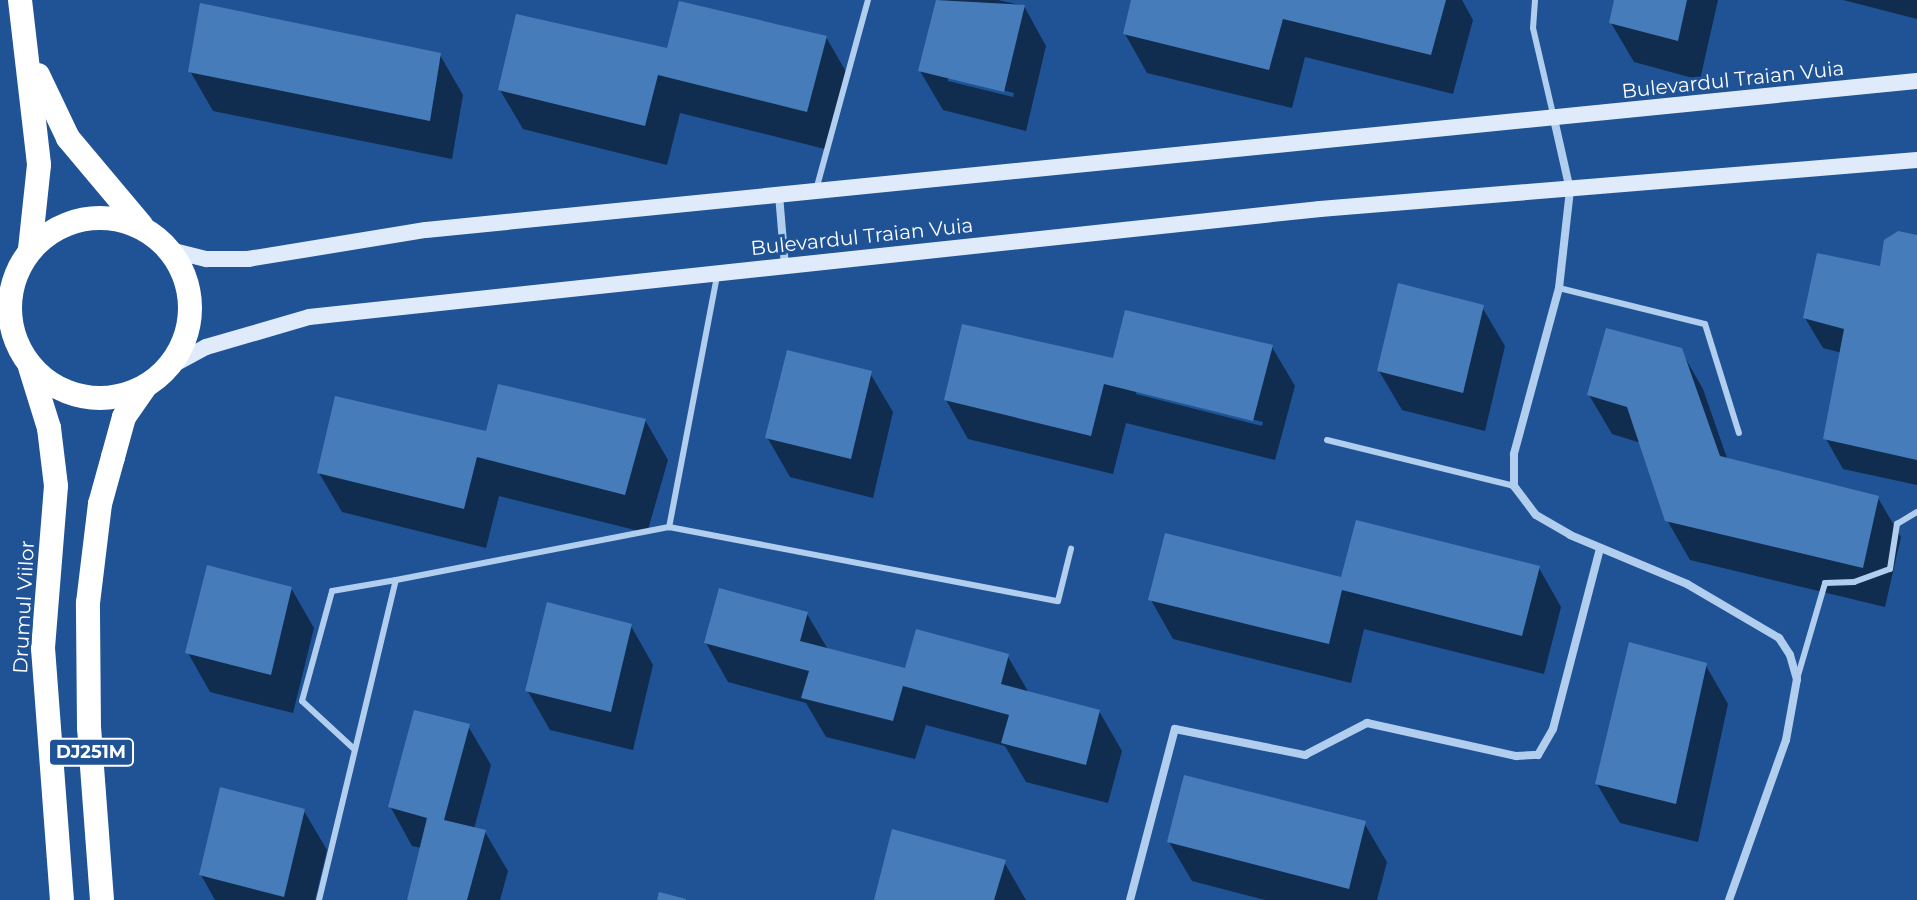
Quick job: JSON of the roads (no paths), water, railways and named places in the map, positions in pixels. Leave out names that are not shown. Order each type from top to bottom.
[{"type":"highway","name":"DJ251M","points":[[20,0],[39,165],[30,249]]},
{"type":"highway","name":"DJ251M","points":[[26,43],[68,138],[146,230],[170,250],[185,278],[191,309],[185,340],[169,367],[145,387],[124,417],[106,481],[88,603],[89,728],[102,900]]},
{"type":"highway","name":"DJ251M","points":[[145,387],[115,398],[84,398],[54,387],[30,367],[14,339],[9,308],[14,277],[30,249],[54,229],[84,219],[116,219],[146,230]]},
{"type":"highway","name":"Drumul Viilor","points":[[30,367],[49,428],[56,486],[43,648],[62,900]]},
{"type":"main road","name":"Bulevardul Traian Vuia","points":[[170,250],[207,259],[248,259],[426,230],[1917,81]]},
{"type":"main road","name":"Bulevardul Traian Vuia","points":[[169,367],[218,342],[309,317],[1320,209],[1917,160]]},
{"type":"street","points":[[1554,119],[1570,190],[1559,288],[1514,454],[1514,486],[1536,515],[1600,548],[1687,584],[1779,638],[1797,679],[1786,740],[1729,900]]},
{"type":"street","points":[[779,193],[785,266]]},
{"type":"street","points":[[1130,900],[1175,729],[1305,755],[1367,723],[1516,756],[1538,755],[1553,729],[1600,548]]},
{"type":"lane","points":[[816,190],[868,0]]},
{"type":"lane","points":[[1535,0],[1533,28],[1554,119]]},
{"type":"lane","points":[[669,527],[717,272]]},
{"type":"lane","points":[[1559,288],[1705,324],[1739,433]]},
{"type":"lane","points":[[1327,440],[1514,486]]},
{"type":"lane","points":[[1797,679],[1825,583],[1854,582],[1890,569],[1897,524],[1917,512]]},
{"type":"lane","points":[[353,748],[302,701],[332,591],[669,527],[1058,601],[1071,549]]},
{"type":"lane","points":[[319,900],[353,748],[396,580]]}]
